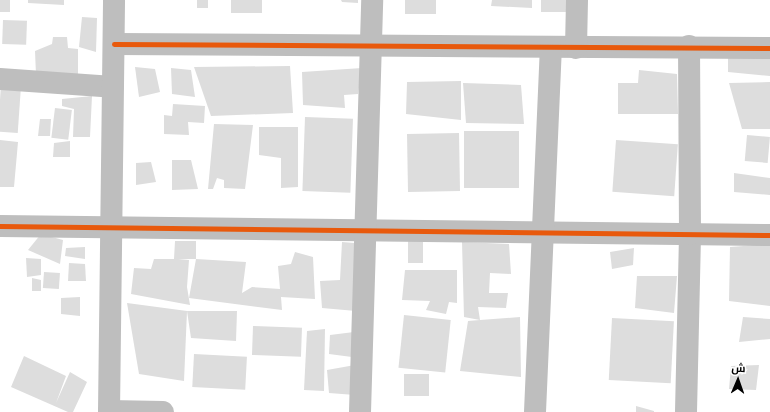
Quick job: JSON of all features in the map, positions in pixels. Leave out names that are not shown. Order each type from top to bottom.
[{"type":"street","points":[[114,0],[109,411],[163,412]]},
{"type":"street","points":[[360,412],[364,230],[372,0]]},
{"type":"street","points":[[576,48],[577,0]]},
{"type":"street","points":[[114,44],[551,48],[689,46],[770,48]]},
{"type":"street","points":[[686,412],[690,234],[689,46]]},
{"type":"street","points":[[535,412],[551,48]]},
{"type":"street","points":[[0,79],[113,87]]},
{"type":"street","points":[[0,226],[111,229],[364,230],[770,235]]},
{"type":"building","points":[[0,0],[10,0],[10,12],[0,12]]},
{"type":"building","points":[[28,0],[64,0],[64,5],[28,3]]},
{"type":"building","points":[[197,0],[208,0],[208,8],[197,8]]},
{"type":"building","points":[[231,0],[262,0],[262,13],[231,13]]},
{"type":"building","points":[[341,0],[358,0],[358,3],[342,2]]},
{"type":"building","points":[[405,0],[436,0],[436,14],[405,14]]},
{"type":"building","points":[[492,0],[532,0],[532,8],[491,6]]},
{"type":"building","points":[[541,0],[567,0],[567,12],[541,12]]},
{"type":"building","points":[[82,17],[97,18],[96,52],[79,47]]},
{"type":"building","points":[[3,20],[27,21],[26,45],[2,44]]},
{"type":"building","points":[[53,37],[67,37],[68,48],[78,49],[78,78],[36,75],[35,51],[52,44]]},
{"type":"building","points":[[728,54],[770,56],[770,76],[728,72]]},
{"type":"building","points":[[290,66],[293,113],[211,116],[194,67]]},
{"type":"building","points":[[135,67],[155,69],[160,92],[139,97]]},
{"type":"building","points":[[171,68],[191,70],[195,97],[172,94]]},
{"type":"building","points":[[362,68],[358,94],[344,95],[345,108],[303,105],[302,72]]},
{"type":"building","points":[[639,70],[677,74],[678,114],[618,114],[618,83],[638,83]]},
{"type":"building","points":[[461,81],[461,120],[406,114],[407,82]]},
{"type":"building","points":[[770,82],[770,129],[742,129],[729,83]]},
{"type":"building","points":[[463,83],[521,85],[524,124],[466,123]]},
{"type":"building","points":[[1,85],[21,86],[18,133],[0,132]]},
{"type":"building","points":[[92,96],[90,137],[73,137],[74,109],[62,106],[62,99]]},
{"type":"building","points":[[173,104],[205,106],[204,123],[188,122],[189,135],[164,134],[164,115],[172,116]]},
{"type":"building","points":[[55,108],[72,110],[68,140],[51,138]]},
{"type":"building","points":[[305,117],[353,119],[350,193],[302,191]]},
{"type":"building","points":[[40,119],[51,119],[50,136],[38,136]]},
{"type":"building","points":[[214,124],[253,125],[245,189],[224,188],[224,180],[217,178],[213,189],[208,189]]},
{"type":"building","points":[[259,127],[298,127],[298,187],[281,188],[281,158],[259,155]]},
{"type":"building","points":[[464,131],[519,131],[519,188],[464,188]]},
{"type":"building","points":[[459,133],[460,191],[408,192],[407,134]]},
{"type":"building","points":[[747,135],[770,137],[768,163],[745,161]]},
{"type":"building","points":[[0,140],[18,142],[14,187],[0,187]]},
{"type":"building","points":[[616,140],[678,144],[674,196],[612,192]]},
{"type":"building","points":[[70,141],[70,157],[53,157],[54,143]]},
{"type":"building","points":[[172,160],[191,160],[198,189],[172,190]]},
{"type":"building","points":[[151,162],[156,182],[136,185],[136,163]]},
{"type":"building","points":[[734,173],[770,178],[770,195],[734,192]]},
{"type":"building","points":[[41,234],[63,240],[60,264],[28,250]]},
{"type":"building","points":[[175,241],[196,241],[196,259],[178,259],[189,260],[187,287],[190,305],[131,294],[134,268],[151,269],[154,259],[174,259]]},
{"type":"building","points":[[408,241],[423,241],[423,263],[408,263]]},
{"type":"building","points":[[342,242],[354,243],[356,311],[322,308],[320,281],[340,280]]},
{"type":"building","points":[[462,242],[509,244],[511,274],[490,273],[489,293],[508,293],[506,308],[478,307],[480,320],[464,317]]},
{"type":"building","points":[[770,244],[770,306],[729,301],[730,247]]},
{"type":"building","points":[[85,247],[85,259],[65,256],[66,248]]},
{"type":"building","points":[[634,248],[633,265],[612,269],[610,252]]},
{"type":"building","points":[[295,252],[313,257],[315,299],[281,297],[282,310],[189,298],[196,259],[246,262],[242,293],[252,287],[280,289],[278,266],[291,264]]},
{"type":"building","points":[[26,258],[41,259],[41,275],[27,277]]},
{"type":"building","points":[[69,263],[85,264],[86,281],[68,281]]},
{"type":"building","points":[[405,270],[457,270],[457,303],[449,302],[446,314],[426,310],[430,301],[402,300]]},
{"type":"building","points":[[44,272],[60,273],[59,289],[43,288]]},
{"type":"building","points":[[637,276],[677,276],[674,313],[635,308]]},
{"type":"building","points":[[32,278],[41,280],[41,291],[32,291]]},
{"type":"building","points":[[80,297],[80,316],[61,314],[61,298]]},
{"type":"building","points":[[127,303],[187,311],[184,381],[139,374]]},
{"type":"building","points":[[187,311],[237,311],[236,341],[191,338]]},
{"type":"building","points":[[404,315],[451,320],[445,373],[398,368]]},
{"type":"building","points":[[520,317],[521,377],[460,371],[468,321]]},
{"type":"building","points":[[743,317],[770,319],[770,339],[739,342]]},
{"type":"building","points":[[612,318],[674,321],[671,383],[609,380]]},
{"type":"building","points":[[253,326],[302,328],[301,357],[252,355]]},
{"type":"building","points":[[325,329],[324,391],[304,390],[307,331]]},
{"type":"building","points":[[354,332],[352,357],[329,354],[330,335]]},
{"type":"building","points":[[194,354],[247,357],[245,390],[192,387]]},
{"type":"building","points":[[24,356],[66,376],[56,403],[70,372],[87,382],[73,412],[68,412],[11,387]]},
{"type":"building","points":[[355,365],[355,395],[329,393],[327,370]]},
{"type":"building","points":[[759,365],[756,390],[729,389],[731,366]]},
{"type":"building","points":[[404,374],[429,374],[429,396],[404,396]]},
{"type":"building","points":[[636,406],[654,411],[654,412],[636,412]]},
{"type":"cycle path","points":[[114,44],[770,48]]},
{"type":"cycle path","points":[[0,226],[770,235]]}]
